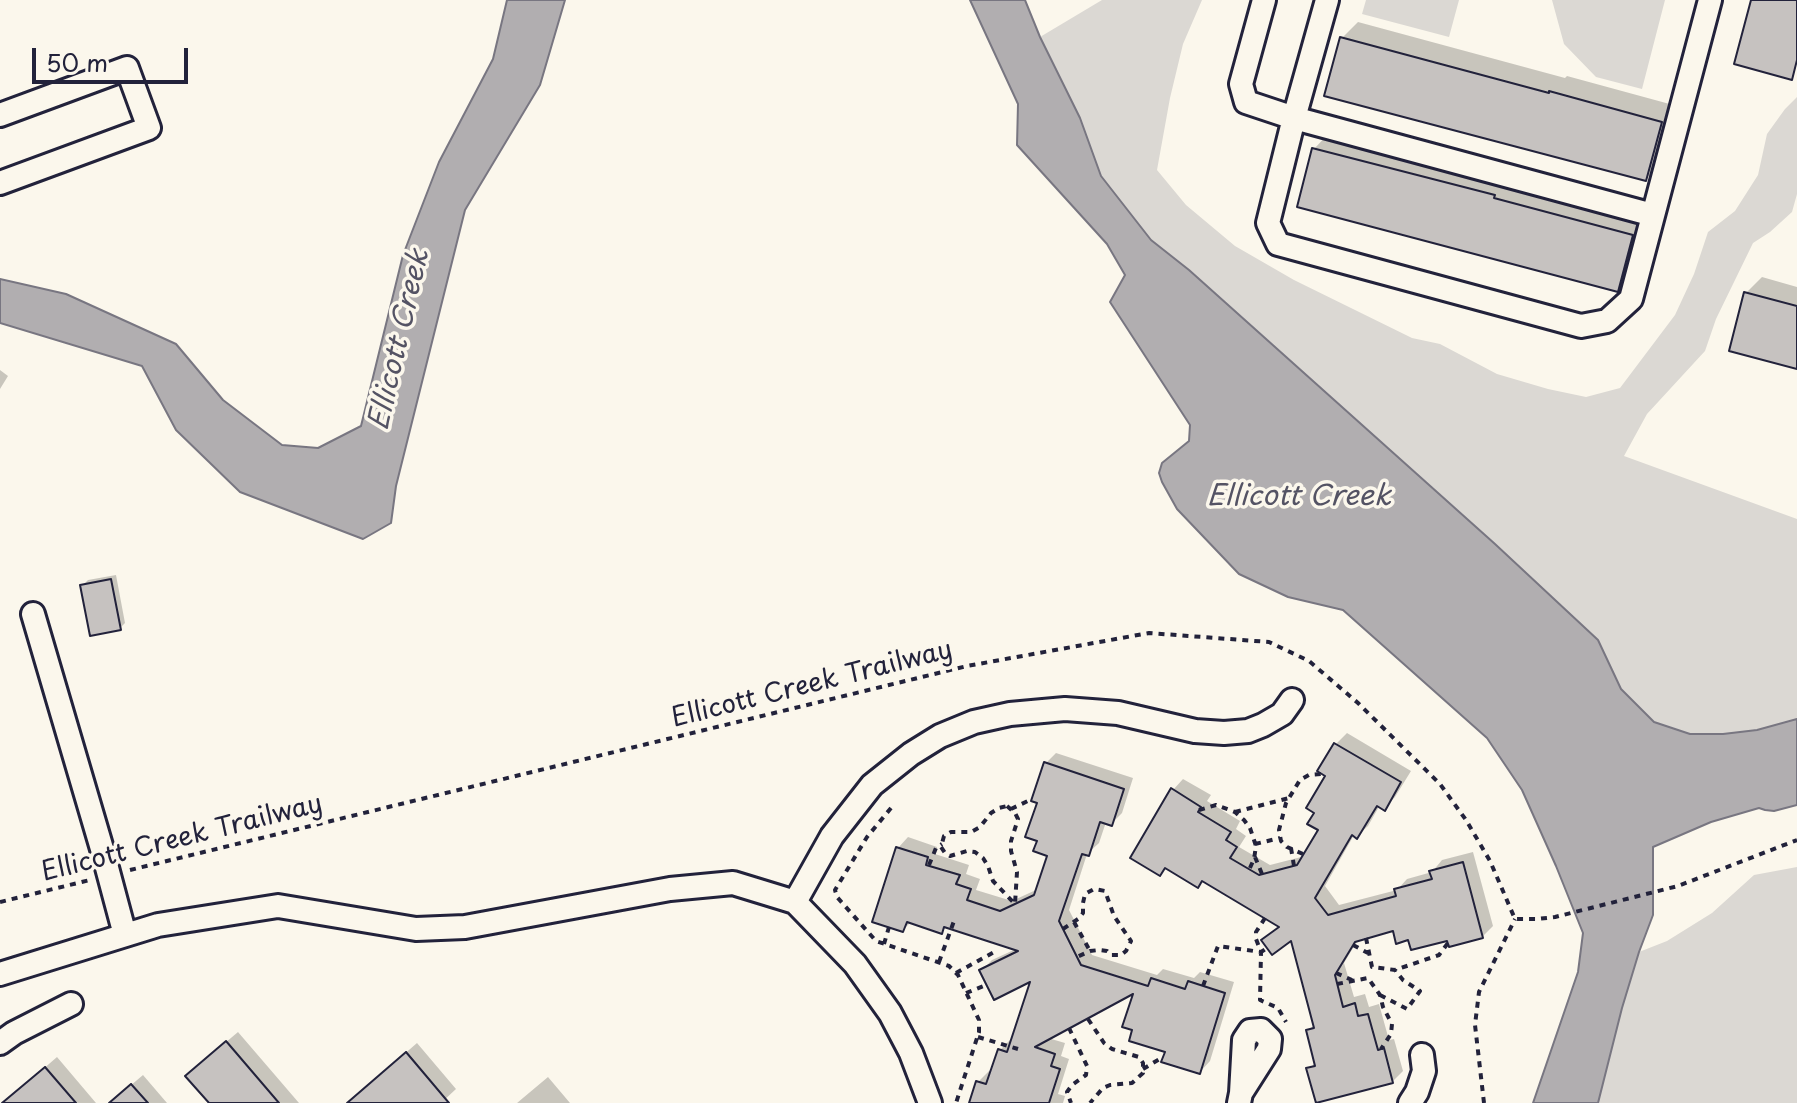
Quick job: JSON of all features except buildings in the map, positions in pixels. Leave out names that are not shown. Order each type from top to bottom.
[{"type":"lane","points":[[1264,0],[1241,84],[1246,102],[1294,118],[1653,215]]},
{"type":"lane","points":[[1327,0],[1268,223],[1278,244],[1581,326],[1607,321],[1631,299],[1710,0]]},
{"type":"lane","points":[[0,115],[127,68],[149,128],[0,183]]},
{"type":"lane","points":[[33,614],[125,935]]},
{"type":"lane","points":[[795,902],[832,836],[872,785],[940,736],[974,722],[1010,714],[1065,709],[1118,713],[1195,731],[1224,733],[1248,731],[1263,725],[1282,714],[1292,700]]},
{"type":"lane","points":[[0,974],[158,925],[278,906],[416,929],[465,927],[670,889],[733,883],[795,902],[855,964],[890,1013],[911,1053],[930,1103]]},
{"type":"lane","points":[[0,1043],[71,1004]]},
{"type":"lane","points":[[1410,1103],[1424,1071],[1422,1055]]},
{"type":"path","name":"Ellicott Creek Trailway","points":[[0,902],[967,666],[1149,633],[1269,642],[1309,661],[1358,703],[1440,784],[1490,861],[1515,919]]},
{"type":"path","points":[[1303,854],[1287,847],[1280,838],[1279,830],[1289,798],[1300,780],[1309,775],[1322,774]]},
{"type":"path","points":[[1235,812],[1289,798]]},
{"type":"path","points":[[1011,809],[1032,799]]},
{"type":"path","points":[[1199,810],[1216,805],[1235,812],[1250,828],[1262,874]]},
{"type":"path","points":[[1007,806],[1011,809],[1018,819],[1011,841],[1017,872],[1015,904],[993,881],[983,858],[967,851],[950,856],[945,853],[942,844],[944,836],[951,832],[971,832],[999,808],[1007,806]]},
{"type":"path","points":[[891,808],[867,837],[835,890],[837,897],[876,941],[939,962],[956,973],[979,1020],[978,1037],[956,1103]]},
{"type":"path","points":[[1255,844],[1280,838]]},
{"type":"path","points":[[1484,1103],[1475,1025],[1479,992],[1515,919],[1555,917],[1678,886],[1797,840]]},
{"type":"path","points":[[929,865],[936,848],[942,844]]},
{"type":"path","points":[[1291,848],[1294,866]]},
{"type":"path","points":[[1249,870],[1255,855]]},
{"type":"path","points":[[1063,929],[1083,913],[1085,894],[1094,889],[1105,891],[1114,916],[1131,941],[1121,955],[1099,950],[1077,957]]},
{"type":"path","points":[[1265,918],[1256,932],[1261,952],[1260,1000],[1278,1008],[1286,1022]]},
{"type":"path","points":[[939,962],[954,921]]},
{"type":"path","points":[[1074,922],[1090,951]]},
{"type":"path","points":[[884,944],[889,927]]},
{"type":"path","points":[[1366,938],[1372,967],[1368,978]]},
{"type":"path","points":[[1372,967],[1395,970],[1439,955],[1448,943]]},
{"type":"path","points":[[1353,945],[1369,953]]},
{"type":"path","points":[[1203,986],[1218,946],[1261,952],[1267,948]]},
{"type":"path","points":[[956,973],[996,951]]},
{"type":"path","points":[[1380,995],[1407,1009],[1420,991],[1403,980],[1395,970]]},
{"type":"path","points":[[1336,973],[1354,981]]},
{"type":"path","points":[[1337,984],[1368,978]]},
{"type":"path","points":[[1368,978],[1380,995],[1392,1024],[1391,1034],[1381,1049]]},
{"type":"path","points":[[966,993],[986,985]]},
{"type":"path","points":[[1088,1019],[1104,1043],[1112,1049],[1139,1057],[1143,1063],[1143,1073],[1132,1083],[1103,1088],[1090,1103]]},
{"type":"path","points":[[1069,1028],[1087,1066],[1086,1075],[1067,1092],[1071,1103]]},
{"type":"path","points":[[978,1037],[1018,1049]]},
{"type":"path","points":[[1143,1069],[1163,1057]]},
{"type":"shaded area","points":[[1102,0],[1202,0],[1183,44],[1157,170],[1186,205],[1235,246],[1294,280],[1412,338],[1440,344],[1497,374],[1586,397],[1620,388],[1675,315],[1694,274],[1708,232],[1735,211],[1758,175],[1767,134],[1797,97],[1797,194],[1792,212],[1753,243],[1716,319],[1705,351],[1647,414],[1624,456],[1797,519],[1797,719],[1757,730],[1723,734],[1690,734],[1654,722],[1621,689],[1598,640],[1189,270],[1151,240],[1101,176],[1080,118],[1040,37]]},
{"type":"shaded area","points":[[1366,0],[1459,0],[1449,37],[1362,14]]},
{"type":"shaded area","points":[[1552,0],[1665,0],[1642,89],[1596,77],[1564,44]]},
{"type":"shaded area","points":[[1797,867],[1797,1103],[1598,1103],[1639,952],[1667,941],[1712,913],[1754,875]]},
{"type":"water","name":"Ellicott Creek","points":[[507,0],[565,0],[540,85],[465,210],[396,486],[391,523],[363,539],[240,492],[176,430],[142,366],[0,323],[0,279],[66,294],[176,344],[223,400],[282,445],[318,448],[361,426],[403,255],[439,162],[493,59]]},
{"type":"water","name":"Ellicott Creek","points":[[970,0],[1025,0],[1080,118],[1101,176],[1151,240],[1189,270],[1598,640],[1621,689],[1654,722],[1690,734],[1723,734],[1757,730],[1797,719],[1797,805],[1774,811],[1759,808],[1711,822],[1653,847],[1653,915],[1622,1008],[1598,1103],[1533,1103],[1578,972],[1583,933],[1522,790],[1487,738],[1343,610],[1288,597],[1239,574],[1177,509],[1159,473],[1162,463],[1189,441],[1190,425],[1110,302],[1125,275],[1107,244],[1017,145],[1018,104]]}]
